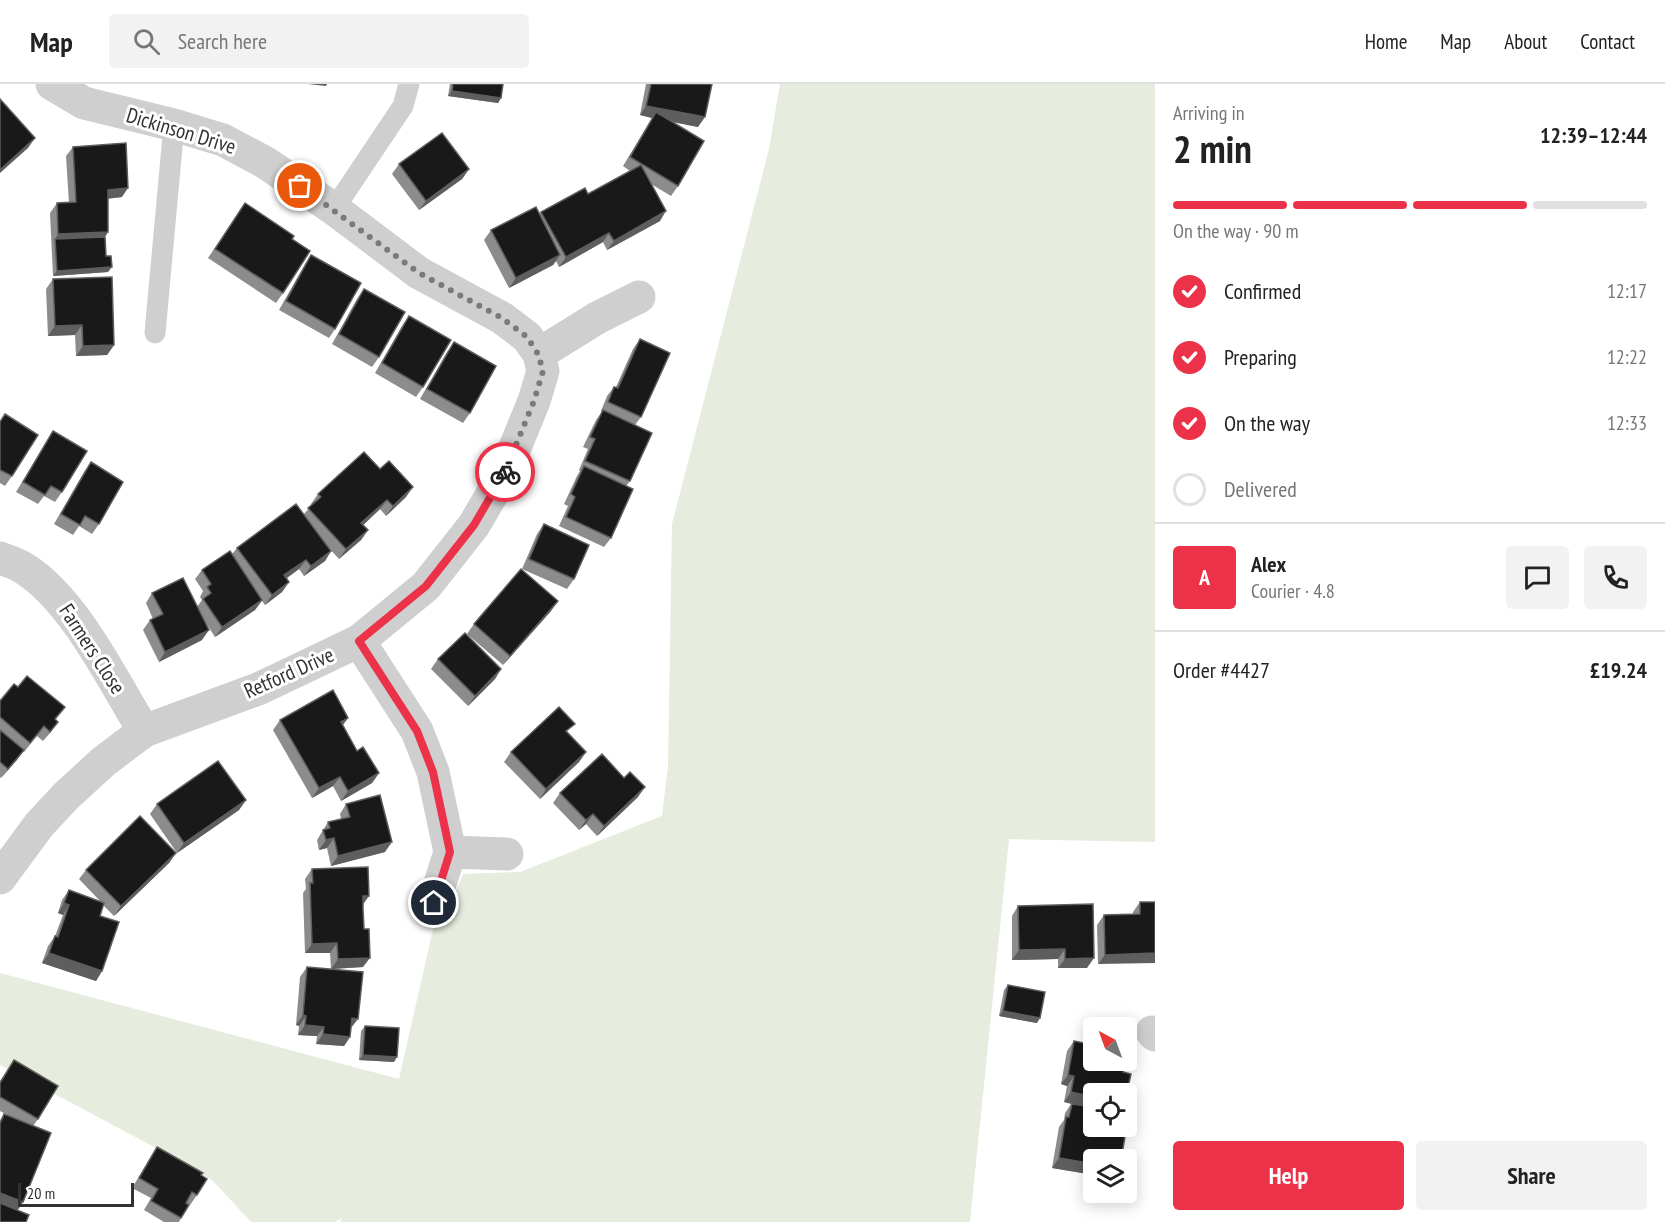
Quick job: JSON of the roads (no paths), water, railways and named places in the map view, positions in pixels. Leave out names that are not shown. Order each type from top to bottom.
[{"type":"street","name":"Dickinson Drive","points":[[52,84],[84,104],[174,125],[223,140],[266,163],[334,209],[419,273],[502,318],[527,337],[538,354]]},
{"type":"street","points":[[538,354],[597,318],[639,297]]},
{"type":"street","name":"Retford Drive","points":[[0,878],[39,825],[66,796],[144,731],[258,689],[359,641],[426,586],[474,525],[505,472],[534,401],[543,371],[538,354]]},
{"type":"street","name":"Farmers Close","points":[[0,558],[25,569],[59,598],[79,624],[144,731]]},
{"type":"street","points":[[359,641],[417,731],[433,772],[450,852],[434,903]]},
{"type":"street","points":[[450,852],[507,854]]},
{"type":"lane","points":[[334,209],[403,106],[409,84]]},
{"type":"lane","points":[[155,333],[174,125]]}]
